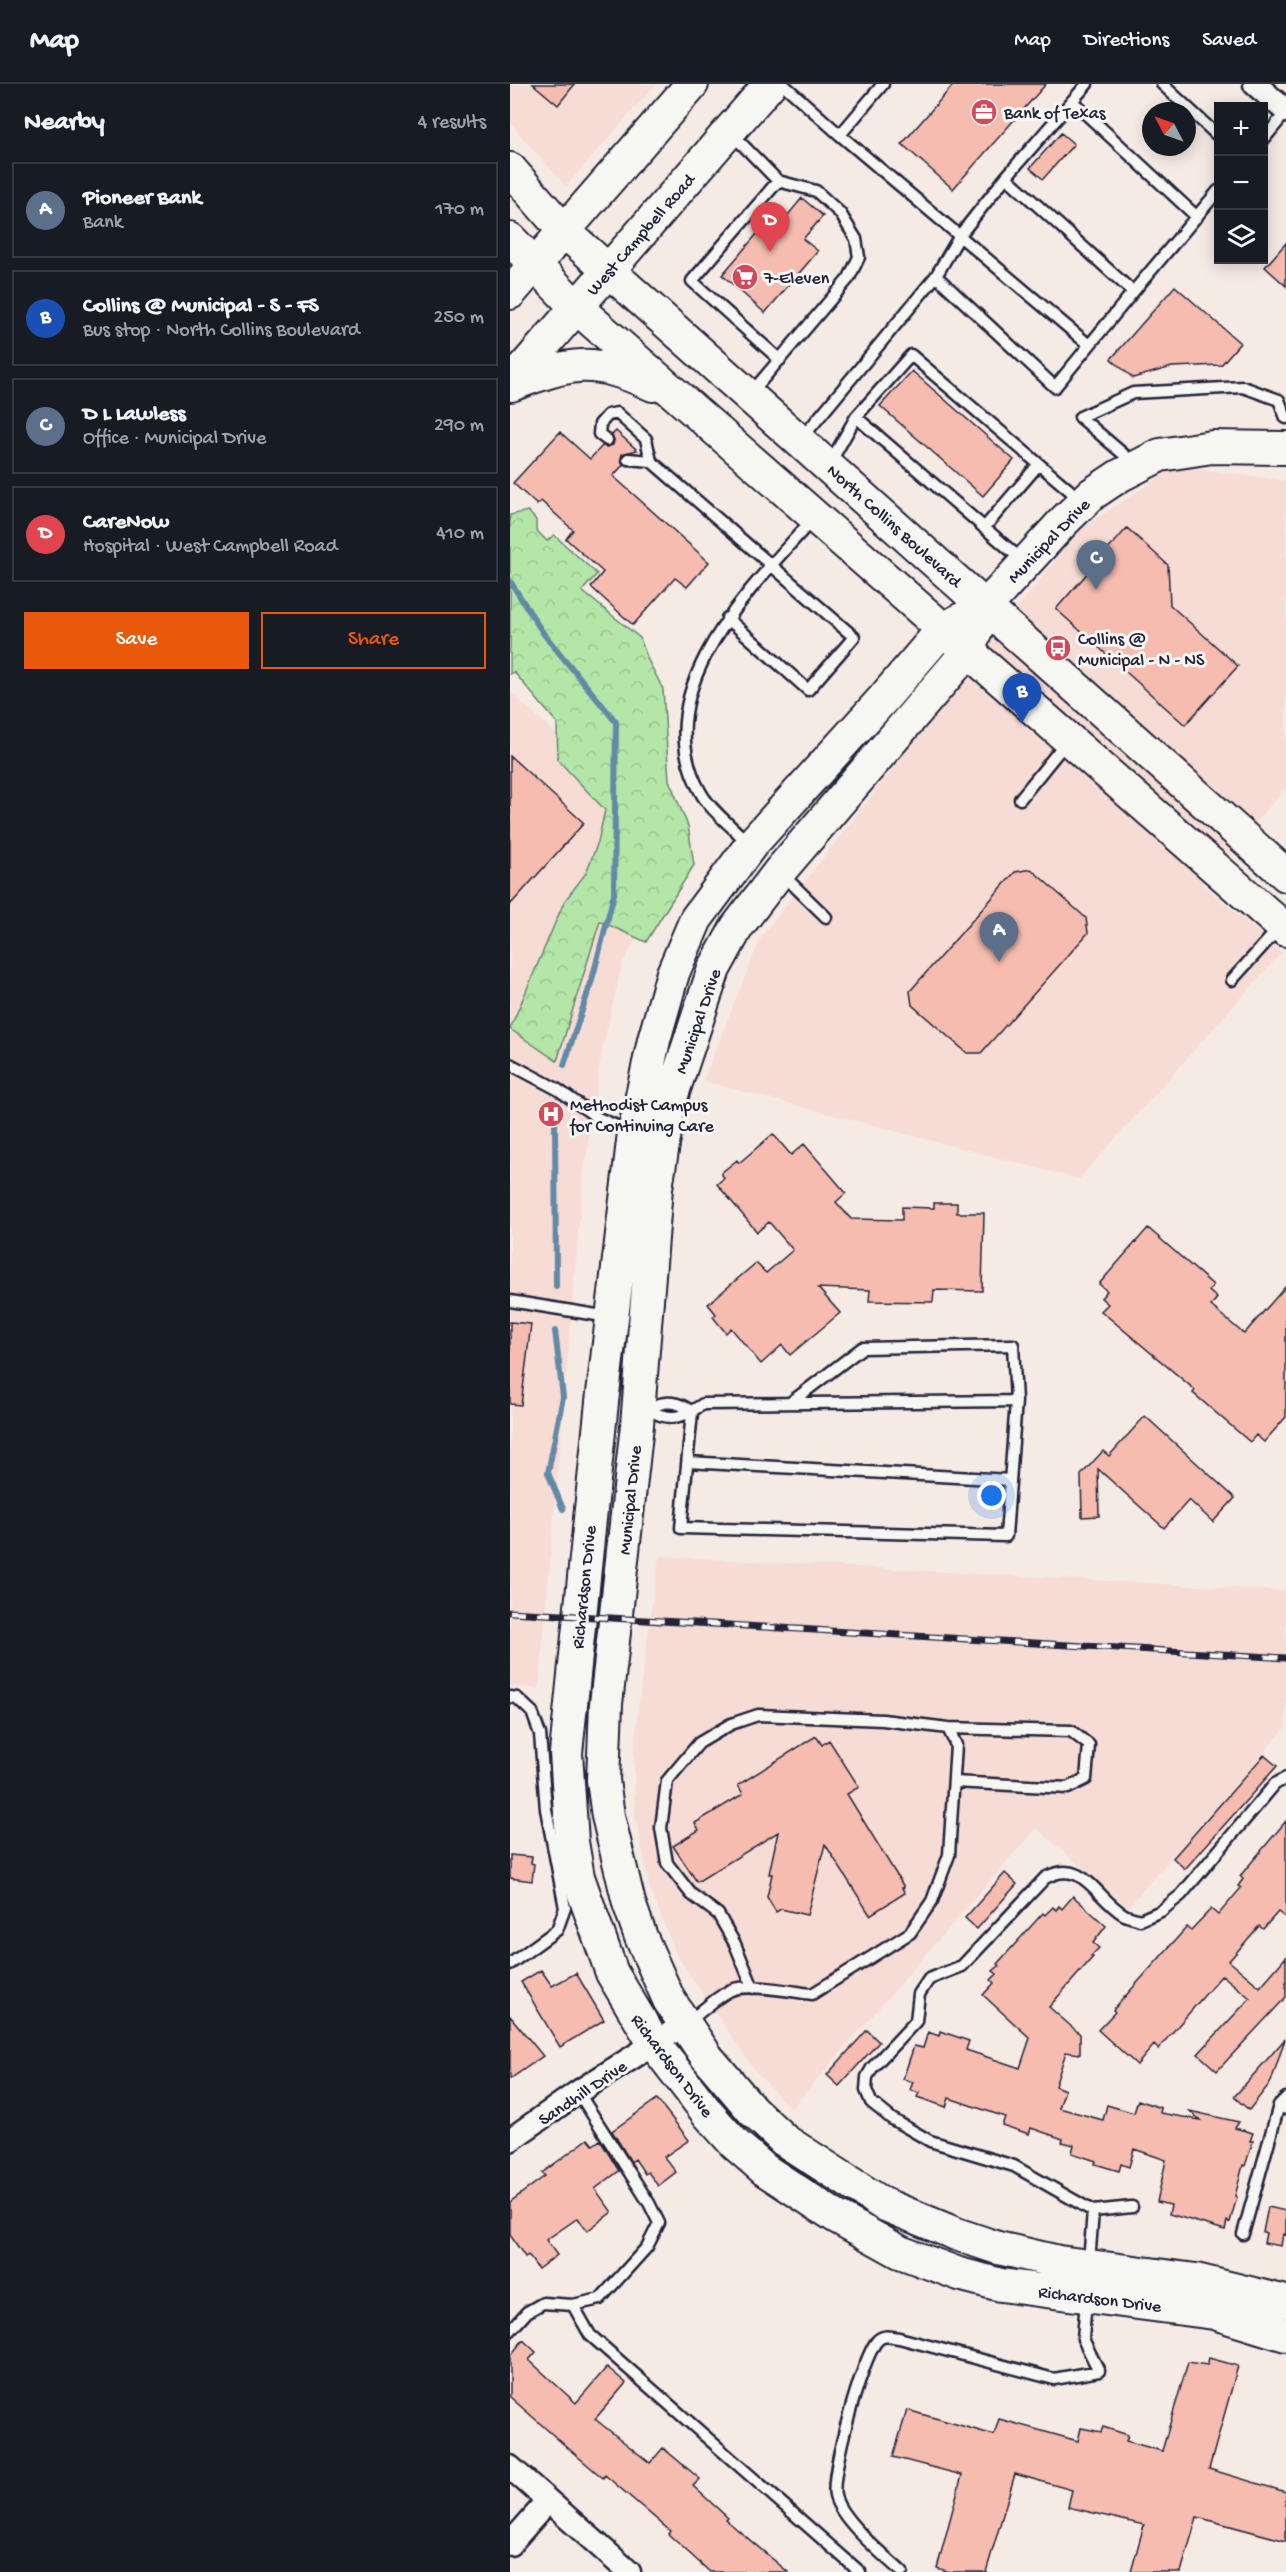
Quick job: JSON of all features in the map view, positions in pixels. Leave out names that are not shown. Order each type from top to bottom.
[{"type":"street","points":[[510,293],[692,84]]},
{"type":"street","name":"West Campbell Road","points":[[510,384],[770,84]]},
{"type":"street","points":[[1256,84],[1286,111]]},
{"type":"street","name":"North Collins Boulevard","points":[[510,169],[564,231],[986,606],[1283,865]]},
{"type":"street","points":[[510,239],[576,307],[1283,928]]},
{"type":"street","points":[[510,384],[556,368],[587,364],[622,370],[675,395]]},
{"type":"street","name":"Municipal Drive","points":[[606,1704],[645,1406],[628,1318],[656,1188],[649,1137],[654,1040],[673,973],[696,919],[751,845],[943,629],[986,606],[1083,502],[1119,476],[1160,455],[1212,447],[1286,448]]},
{"type":"street","name":"Municipal Drive","points":[[626,1183],[670,1101],[714,969],[737,927],[779,872],[968,651],[986,606]]},
{"type":"street","points":[[751,845],[779,872]]},
{"type":"street","name":"Richardson Drive","points":[[626,1183],[628,1318],[602,1402],[566,1753],[568,1795],[578,1876],[612,1973],[655,2045],[709,2115],[735,2144],[765,2170],[835,2217],[900,2252],[958,2274],[1001,2285],[1196,2280],[1286,2302]]},
{"type":"street","points":[[602,1402],[645,1406]]},
{"type":"street","name":"Richardson Drive","points":[[606,1704],[603,1780],[608,1816],[626,1892],[641,1937],[656,1972],[685,2024],[707,2057],[752,2110],[784,2139],[883,2204],[956,2234],[999,2248],[1059,2262],[1087,2282],[1214,2313],[1286,2335]]},
{"type":"street","name":"Sandhill Drive","points":[[510,2140],[578,2092],[685,2024]]},
{"type":"street","points":[[510,2467],[629,2572]]},
{"type":"street","points":[[510,2544],[548,2501]]},
{"type":"lane","points":[[783,84],[840,135],[1089,345]]},
{"type":"lane","points":[[840,135],[883,84]]},
{"type":"lane","points":[[800,441],[936,276],[960,235],[1006,177],[1087,84]]},
{"type":"lane","points":[[1162,84],[1214,132]]},
{"type":"lane","points":[[1072,101],[1197,217]]},
{"type":"lane","points":[[1268,133],[1286,111]]},
{"type":"lane","points":[[729,131],[778,182],[816,191],[840,213],[856,239],[859,257],[849,278],[749,396]]},
{"type":"lane","points":[[1006,177],[1133,292]]},
{"type":"lane","points":[[778,182],[692,280],[780,360]]},
{"type":"lane","points":[[936,276],[1055,387],[1214,196]]},
{"type":"lane","points":[[828,466],[856,417],[911,355],[1083,502]]},
{"type":"lane","points":[[1137,466],[1080,417],[1133,393],[1243,387],[1279,400],[1286,418]]},
{"type":"lane","points":[[607,441],[599,434],[600,424],[608,416],[617,413],[646,439],[651,461]]},
{"type":"lane","points":[[856,417],[1025,563]]},
{"type":"lane","points":[[628,459],[651,461],[854,637],[808,690],[727,618]]},
{"type":"lane","points":[[984,528],[1039,464]]},
{"type":"lane","points":[[751,845],[701,794],[689,766],[685,735],[688,703],[700,665],[727,618],[814,518]]},
{"type":"lane","points":[[1020,799],[1069,739]]},
{"type":"lane","points":[[779,872],[826,916]]},
{"type":"lane","points":[[1232,980],[1283,928]]},
{"type":"lane","points":[[510,1064],[558,1089],[598,1118],[649,1137]]},
{"type":"lane","points":[[510,1301],[628,1318]]},
{"type":"lane","points":[[790,1403],[862,1348],[1013,1345],[1016,1401],[1006,1536],[681,1528],[692,1412],[703,1404],[1016,1401]]},
{"type":"lane","points":[[645,1406],[660,1402],[682,1404],[692,1412]]},
{"type":"lane","points":[[688,1462],[1010,1480]]},
{"type":"lane","points":[[510,1697],[517,1698],[532,1712],[540,1734],[546,1809],[565,1908],[557,1930],[510,1964]]},
{"type":"lane","points":[[753,1988],[735,1944],[718,1914],[691,1894],[667,1863],[661,1828],[667,1781],[699,1743],[731,1724],[758,1715],[883,1720],[948,1728],[1071,1731],[1089,1745],[1086,1779],[1068,1788],[954,1782]]},
{"type":"lane","points":[[685,2024],[731,1989],[767,1988],[812,1994],[910,1933],[932,1900],[950,1855],[956,1745],[948,1728]]},
{"type":"lane","points":[[1132,2207],[1093,2211],[1014,2166],[930,2141],[901,2124],[871,2102],[866,2090],[867,2077],[872,2068],[916,2021],[920,1994],[929,1979],[962,1966],[1045,1878],[1058,1871],[1067,1871],[1080,1876],[1123,1914],[1140,1920],[1161,1911],[1180,1894],[1275,1784],[1286,1778]]},
{"type":"lane","points":[[510,2331],[527,2312],[543,2303],[573,2305],[600,2299],[647,2247],[659,2223],[649,2203],[578,2092]]},
{"type":"lane","points":[[1243,2234],[1284,2104]]},
{"type":"lane","points":[[902,2572],[849,2520],[835,2497],[834,2478],[850,2413],[870,2352],[879,2339],[885,2336],[1054,2379],[1099,2371],[1083,2339],[1093,2211]]},
{"type":"lane","points":[[573,2305],[590,2335],[860,2572]]},
{"type":"shaded area","points":[[510,84],[656,84],[566,186],[519,134],[510,120]]},
{"type":"shaded area","points":[[1176,466],[1286,481],[1286,788],[1202,884],[1282,952],[1079,1179],[703,1081],[760,939],[1078,531]]},
{"type":"shaded area","name":"Methodist Campus for Continuing Care","points":[[510,692],[692,855],[666,886],[622,964],[602,1050],[583,1178],[539,1689],[510,1686]]},
{"type":"shaded area","points":[[659,1556],[1286,1591],[1286,1727],[1128,1907],[1036,1828],[791,2109],[756,2072],[677,1956],[650,1889],[635,1814],[634,1752]]},
{"type":"green space","points":[[528,511],[536,520],[536,530],[547,541],[554,535],[597,574],[582,591],[640,638],[663,689],[669,780],[688,826],[694,865],[646,942],[600,921],[557,1061],[510,1029],[564,902],[586,873],[598,842],[605,810],[558,760],[557,723],[514,672],[510,674],[510,515]]},
{"type":"building","points":[[533,84],[575,84],[558,105]]},
{"type":"building","points":[[954,84],[1046,84],[953,189],[902,144]]},
{"type":"building","points":[[1061,133],[1074,144],[1043,179],[1030,168]]},
{"type":"building","points":[[802,198],[823,216],[803,239],[818,251],[765,313],[722,275],[775,213],[783,221]]},
{"type":"building","points":[[1286,243],[1286,286],[1265,267]]},
{"type":"building","points":[[1175,286],[1240,343],[1221,365],[1172,367],[1133,378],[1111,359]]},
{"type":"building","points":[[912,371],[1014,460],[983,496],[880,406]]},
{"type":"building","points":[[616,431],[637,450],[622,454],[623,465],[613,476],[709,562],[687,587],[675,578],[633,625],[591,587],[603,572],[566,539],[573,530],[541,501],[537,505],[513,483],[560,432],[590,459],[602,446],[613,445],[612,435]]},
{"type":"building","points":[[1127,528],[1168,565],[1170,605],[1238,666],[1185,725],[1056,609]]},
{"type":"building","points":[[510,756],[584,823],[510,905]]},
{"type":"building","points":[[1031,869],[1086,918],[1088,933],[981,1053],[967,1053],[912,1005],[910,991],[1015,872]]},
{"type":"building","points":[[773,1134],[791,1155],[804,1144],[846,1193],[836,1202],[851,1219],[902,1220],[902,1207],[934,1208],[934,1203],[957,1203],[957,1213],[984,1213],[982,1291],[934,1290],[933,1302],[869,1301],[870,1290],[818,1288],[840,1313],[790,1355],[782,1345],[761,1364],[731,1328],[726,1333],[713,1317],[716,1314],[708,1304],[756,1263],[766,1273],[793,1250],[769,1222],[757,1232],[717,1184],[724,1178],[721,1173],[737,1160],[739,1163]]},
{"type":"building","points":[[1148,1228],[1213,1285],[1209,1291],[1217,1298],[1211,1306],[1244,1334],[1286,1286],[1286,1417],[1264,1442],[1256,1435],[1250,1442],[1193,1393],[1195,1390],[1101,1311],[1108,1304],[1101,1298],[1107,1291],[1099,1284]]},
{"type":"building","points":[[510,1322],[531,1324],[521,1405],[510,1404]]},
{"type":"building","points":[[1145,1416],[1235,1498],[1213,1522],[1189,1500],[1164,1528],[1098,1469],[1099,1516],[1082,1517],[1081,1475],[1103,1451],[1109,1456]]},
{"type":"building","points":[[816,1736],[822,1745],[829,1740],[859,1787],[847,1794],[904,1887],[902,1888],[905,1893],[870,1915],[825,1844],[807,1915],[781,1909],[776,1912],[767,1897],[772,1874],[769,1874],[778,1832],[697,1882],[673,1846],[699,1830],[695,1823],[743,1794],[738,1785]]},
{"type":"building","points":[[1264,1755],[1277,1766],[1185,1869],[1173,1858]]},
{"type":"building","points":[[1286,1821],[1286,1918],[1278,1912],[1263,1929],[1259,1926],[1229,1961],[1260,1987],[1286,1957],[1286,1997],[1217,2071],[1198,2054],[1250,1998],[1222,1975],[1158,2049],[1154,2045],[1137,2065],[1098,2030],[1187,1927],[1191,1930],[1211,1909],[1218,1915],[1241,1888],[1238,1886],[1243,1879],[1240,1876]]},
{"type":"building","points":[[510,1855],[532,1857],[531,1863],[534,1864],[532,1881],[510,1878]]},
{"type":"building","points":[[1005,1873],[1017,1884],[977,1929],[965,1918]]},
{"type":"building","points":[[1073,1896],[1106,1926],[1093,1943],[1099,1948],[1091,1956],[1093,1957],[1049,2007],[1080,2034],[1080,2054],[1066,2052],[1055,2086],[1065,2090],[1059,2108],[1103,2120],[1107,2105],[1134,2113],[1138,2100],[1161,2108],[1160,2113],[1200,2120],[1190,2111],[1239,2122],[1235,2128],[1253,2133],[1250,2141],[1253,2141],[1245,2166],[1243,2165],[1230,2222],[1227,2221],[1225,2230],[1169,2214],[1171,2205],[1157,2202],[1166,2160],[1134,2149],[1129,2167],[1121,2164],[1119,2171],[1095,2164],[1096,2161],[1072,2153],[1074,2145],[1062,2142],[1063,2139],[1031,2128],[1029,2134],[1002,2125],[1005,2117],[949,2098],[946,2107],[917,2097],[919,2093],[910,2090],[913,2082],[903,2079],[914,2046],[923,2048],[928,2032],[939,2036],[940,2031],[969,2041],[966,2050],[1020,2068],[1030,2038],[983,1995],[994,1983],[991,1980],[997,1974],[993,1971],[999,1966],[997,1964],[1043,1913],[1045,1915],[1053,1907],[1056,1910],[1059,1906],[1062,1909]]},
{"type":"building","points":[[541,1970],[552,1986],[576,1973],[604,2020],[560,2047],[521,1982]]},
{"type":"building","points":[[510,2016],[543,2056],[510,2079]]},
{"type":"building","points":[[867,2030],[879,2042],[839,2086],[827,2075]]},
{"type":"building","points":[[1285,2039],[1271,2082],[1249,2110],[1234,2097]]},
{"type":"building","points":[[657,2099],[689,2140],[664,2157],[676,2172],[658,2186],[648,2172],[645,2174],[635,2159],[631,2162],[612,2131]]},
{"type":"building","points":[[588,2139],[593,2145],[600,2140],[619,2171],[595,2189],[612,2212],[587,2231],[578,2218],[546,2240],[557,2255],[538,2269],[528,2255],[525,2257],[510,2235],[510,2202],[545,2176],[542,2173]]},
{"type":"building","points":[[1268,2207],[1286,2211],[1286,2235],[1283,2234],[1281,2246],[1264,2243],[1266,2233],[1263,2232]]},
{"type":"building","points":[[523,2340],[536,2352],[529,2360],[576,2403],[607,2367],[626,2383],[595,2419],[650,2463],[663,2448],[700,2479],[693,2486],[728,2518],[726,2520],[788,2572],[710,2572],[668,2534],[670,2531],[605,2475],[603,2478],[577,2456],[510,2397],[510,2356]]},
{"type":"building","points":[[1209,2358],[1238,2366],[1209,2469],[1286,2492],[1286,2541],[1197,2517],[1181,2572],[1131,2572],[1144,2525],[1068,2507],[1072,2490],[1015,2474],[986,2572],[950,2572],[937,2568],[962,2475],[893,2457],[907,2410],[994,2435],[999,2419],[1078,2441],[1081,2428],[1101,2432],[1103,2427],[1128,2435],[1126,2441],[1162,2451],[1188,2362],[1207,2365]]},
{"type":"waterway","points":[[510,581],[543,633],[616,722],[614,894],[592,980],[564,1065]]},
{"type":"waterway","points":[[555,1119],[556,1286]]},
{"type":"waterway","points":[[555,1331],[563,1397],[548,1473],[563,1509]]},
{"type":"railway","points":[[510,1612],[1286,1658]]},
{"type":"place","name":"Bank of Texas","points":[[984,112]]},
{"type":"place","name":"CareNow","points":[[770,252]]},
{"type":"place","name":"7-Eleven","points":[[745,277]]},
{"type":"place","name":"D L Lawless","points":[[1096,590]]},
{"type":"place","name":"Collins @ Municipal - N - NS","points":[[1058,648]]},
{"type":"place","name":"Collins @ Municipal - S - FS","points":[[1022,723]]},
{"type":"place","name":"Pioneer Bank","points":[[999,962]]},
{"type":"place","name":"Methodist Campus for Continuing Care","points":[[551,1114]]}]
